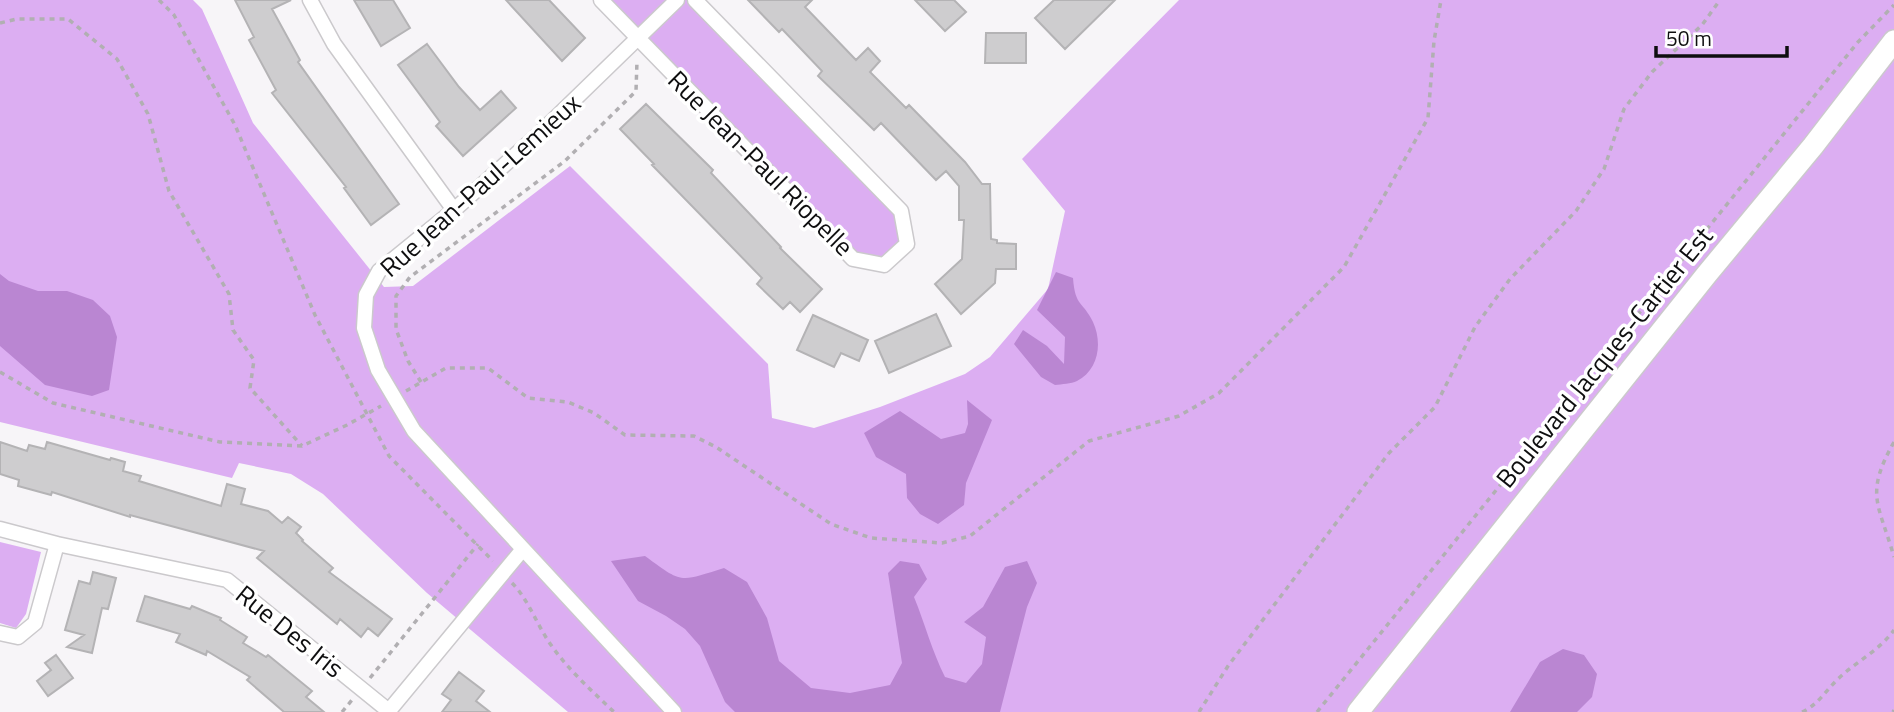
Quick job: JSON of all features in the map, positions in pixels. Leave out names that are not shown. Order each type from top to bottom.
[{"type":"main road","name":"Boulevard Jacques-Cartier Est","points":[[1358,712],[1707,274],[1813,146],[1894,41]]},
{"type":"main road","name":"Boulevard Jacques-Cartier Est","points":[[1813,146],[1894,60]]},
{"type":"street","points":[[310,0],[334,44],[454,210]]},
{"type":"street","name":"Rue Jean-Paul Riopelle","points":[[601,0],[853,259],[884,265],[906,244],[901,211],[695,0]]},
{"type":"street","name":"Rue Jean-Paul-Lemieux","points":[[674,712],[414,431],[378,370],[363,328],[366,295],[379,271],[454,210],[541,132],[677,0]]},
{"type":"street","name":"Rue Des Iris","points":[[0,529],[57,544],[227,580],[389,712]]},
{"type":"street","points":[[0,633],[18,637],[34,623],[57,544]]},
{"type":"street","points":[[389,712],[523,549]]},
{"type":"path","points":[[0,372],[53,403],[220,442],[303,446],[367,414],[315,315],[236,125],[174,15],[159,0]]},
{"type":"path","points":[[446,368],[488,369],[528,398],[568,402],[594,413],[625,435],[694,436],[716,447],[831,524],[871,538],[942,543],[970,536],[1089,441],[1179,416],[1219,393],[1343,267],[1428,118],[1434,41],[1441,0]]},
{"type":"path","points":[[1199,712],[1228,666],[1389,453],[1435,407],[1475,327],[1510,279],[1576,211],[1604,169],[1624,109],[1652,72],[1702,25],[1720,0]]},
{"type":"path","name":"Boulevard Jacques-Cartier Est","points":[[1317,712],[1858,42],[1894,5]]},
{"type":"path","points":[[0,23],[17,19],[68,19],[117,59],[148,114],[169,191],[229,294],[233,330],[254,360],[250,388],[303,446]]},
{"type":"path","points":[[421,382],[408,361],[396,329],[396,296],[410,277],[565,161],[636,91],[638,38]]},
{"type":"path","points":[[1894,442],[1878,473],[1876,488],[1877,503],[1894,557]]},
{"type":"path","points":[[342,712],[478,544]]},
{"type":"path","points":[[1801,712],[1812,707],[1839,678],[1879,647],[1894,630]]},
{"type":"shaded area","points":[[0,0],[193,0],[202,9],[253,123],[384,287],[413,286],[570,166],[768,364],[772,418],[814,428],[880,407],[965,374],[990,357],[1048,289],[1065,211],[1022,159],[1179,0],[1894,0],[1894,712],[568,712],[427,593],[323,494],[291,474],[239,463],[232,478],[0,422]]},
{"type":"shaded area","points":[[601,0],[695,0],[901,211],[907,244],[884,265],[853,259]]},
{"type":"shaded area","points":[[1056,272],[1073,278],[1078,299],[1096,330],[1098,347],[1094,363],[1084,376],[1075,382],[1055,385],[1041,377],[1014,344],[1023,330],[1047,346],[1064,364],[1065,337],[1037,310]]},
{"type":"shaded area","points":[[0,274],[9,281],[38,291],[67,291],[93,300],[110,316],[117,337],[109,390],[92,396],[45,385],[0,346]]},
{"type":"shaded area","points":[[967,400],[992,420],[966,483],[964,505],[938,524],[920,514],[907,498],[906,474],[876,457],[864,433],[900,411],[941,439],[965,433],[968,424]]},
{"type":"shaded area","points":[[0,542],[41,552],[26,614],[16,628],[0,623]]},
{"type":"shaded area","points":[[645,556],[667,572],[682,578],[724,568],[747,582],[767,618],[779,661],[811,688],[850,693],[890,685],[902,663],[888,573],[900,561],[919,564],[927,579],[914,597],[945,677],[966,683],[982,664],[986,637],[964,622],[983,607],[1005,567],[1027,561],[1037,583],[1027,607],[1000,712],[735,712],[725,702],[700,646],[685,629],[638,601],[611,561]]},
{"type":"shaded area","points":[[1563,649],[1584,655],[1597,674],[1592,697],[1577,712],[1510,712],[1540,662]]},
{"type":"building","points":[[235,0],[291,0],[272,9],[300,60],[298,62],[399,204],[371,225],[344,188],[346,187],[272,93],[276,90],[249,40],[254,37]]},
{"type":"building","points":[[354,0],[393,0],[410,28],[381,46]]},
{"type":"building","points":[[506,0],[549,0],[585,38],[562,61]]},
{"type":"building","points":[[748,0],[812,0],[805,7],[856,60],[868,48],[880,61],[870,72],[906,108],[909,105],[965,162],[982,184],[990,184],[991,239],[997,240],[997,243],[1016,244],[1016,269],[996,269],[995,283],[961,314],[935,284],[962,259],[964,220],[959,220],[959,186],[946,171],[936,180],[881,123],[874,130],[818,76],[822,71],[782,29],[779,32]]},
{"type":"building","points":[[915,0],[954,0],[966,12],[945,31]]},
{"type":"building","points":[[1054,0],[1115,0],[1065,49],[1035,18]]},
{"type":"building","points":[[986,33],[1026,33],[1026,63],[985,63]]},
{"type":"building","points":[[427,44],[480,110],[501,91],[516,108],[463,156],[436,126],[440,122],[398,65]]},
{"type":"building","points":[[646,104],[713,170],[711,173],[822,289],[800,312],[790,302],[783,309],[757,284],[762,278],[620,129]]},
{"type":"building","points":[[936,314],[951,346],[889,373],[875,341]]},
{"type":"building","points":[[813,315],[868,340],[859,361],[841,353],[834,367],[797,350]]},
{"type":"building","points":[[0,442],[27,451],[29,445],[45,449],[47,442],[125,462],[123,471],[141,476],[139,481],[221,506],[227,484],[245,489],[241,504],[268,511],[282,523],[288,517],[301,527],[296,533],[302,541],[333,568],[329,572],[392,619],[378,636],[368,628],[361,637],[340,619],[337,624],[257,558],[264,551],[130,517],[52,492],[51,495],[18,486],[19,480],[0,474]]},
{"type":"building","points":[[93,572],[116,578],[108,609],[102,608],[92,653],[67,647],[84,635],[65,630],[79,581],[90,584]]},
{"type":"building","points":[[145,596],[190,609],[192,606],[221,618],[220,620],[247,637],[243,643],[266,657],[268,655],[312,691],[306,697],[324,712],[284,712],[247,680],[250,677],[207,651],[206,655],[176,642],[180,634],[137,621]]},
{"type":"building","points":[[56,655],[73,678],[48,696],[37,681],[51,670],[45,663]]},
{"type":"building","points":[[459,672],[484,691],[476,701],[490,712],[442,712],[451,700],[442,694]]}]
